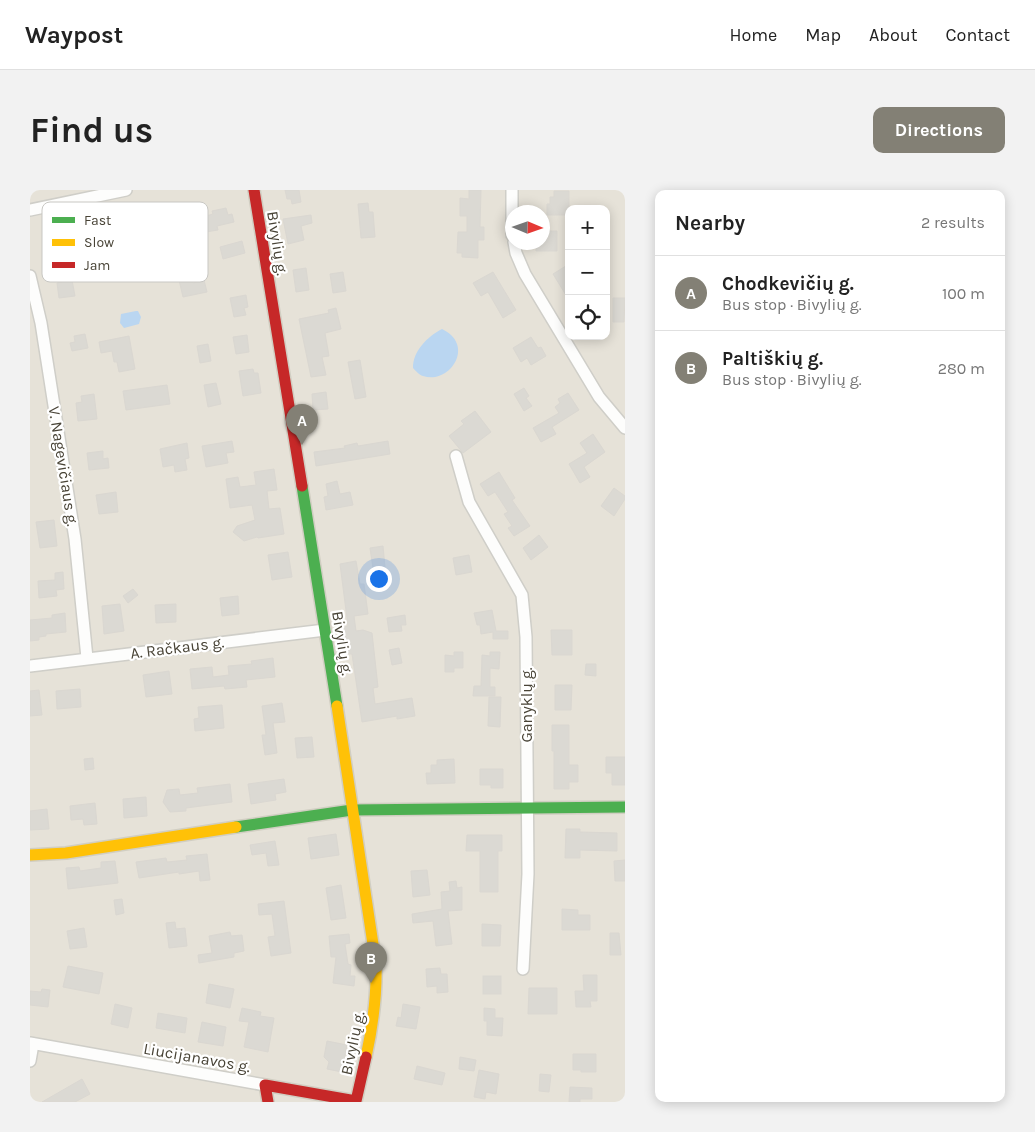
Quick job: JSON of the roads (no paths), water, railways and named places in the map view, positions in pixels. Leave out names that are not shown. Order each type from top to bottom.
[{"type":"street","points":[[68,202],[126,190]]},
{"type":"street","name":"Bivylių g.","points":[[254,190],[325,630],[376,964],[377,992],[374,1021],[357,1102]]},
{"type":"street","points":[[512,190],[512,205]]},
{"type":"street","points":[[515,250],[526,274],[599,397],[625,428]]},
{"type":"street","name":"V. Nagevičiaus g.","points":[[30,276],[41,323],[74,530],[87,658]]},
{"type":"street","name":"Ganyklų g.","points":[[456,456],[469,502],[522,595],[526,637],[528,874],[523,969]]},
{"type":"street","name":"A. Račkaus g.","points":[[30,666],[325,630]]},
{"type":"street","points":[[30,855],[66,853],[352,810],[625,806]]},
{"type":"street","points":[[30,1061],[32,1043]]},
{"type":"street","name":"Liucijanavos g.","points":[[32,1043],[357,1102]]},
{"type":"street","points":[[265,1085],[268,1102]]},
{"type":"water","points":[[138,311],[141,317],[139,324],[124,328],[120,323],[121,314]]},
{"type":"water","points":[[442,329],[452,336],[457,344],[458,353],[455,362],[442,375],[433,377],[422,375],[413,368],[415,356],[426,340]]},
{"type":"place","name":"Chodkevičių g.","points":[[302,445]]},
{"type":"place","name":"Paltiškių g.","points":[[371,983]]}]
